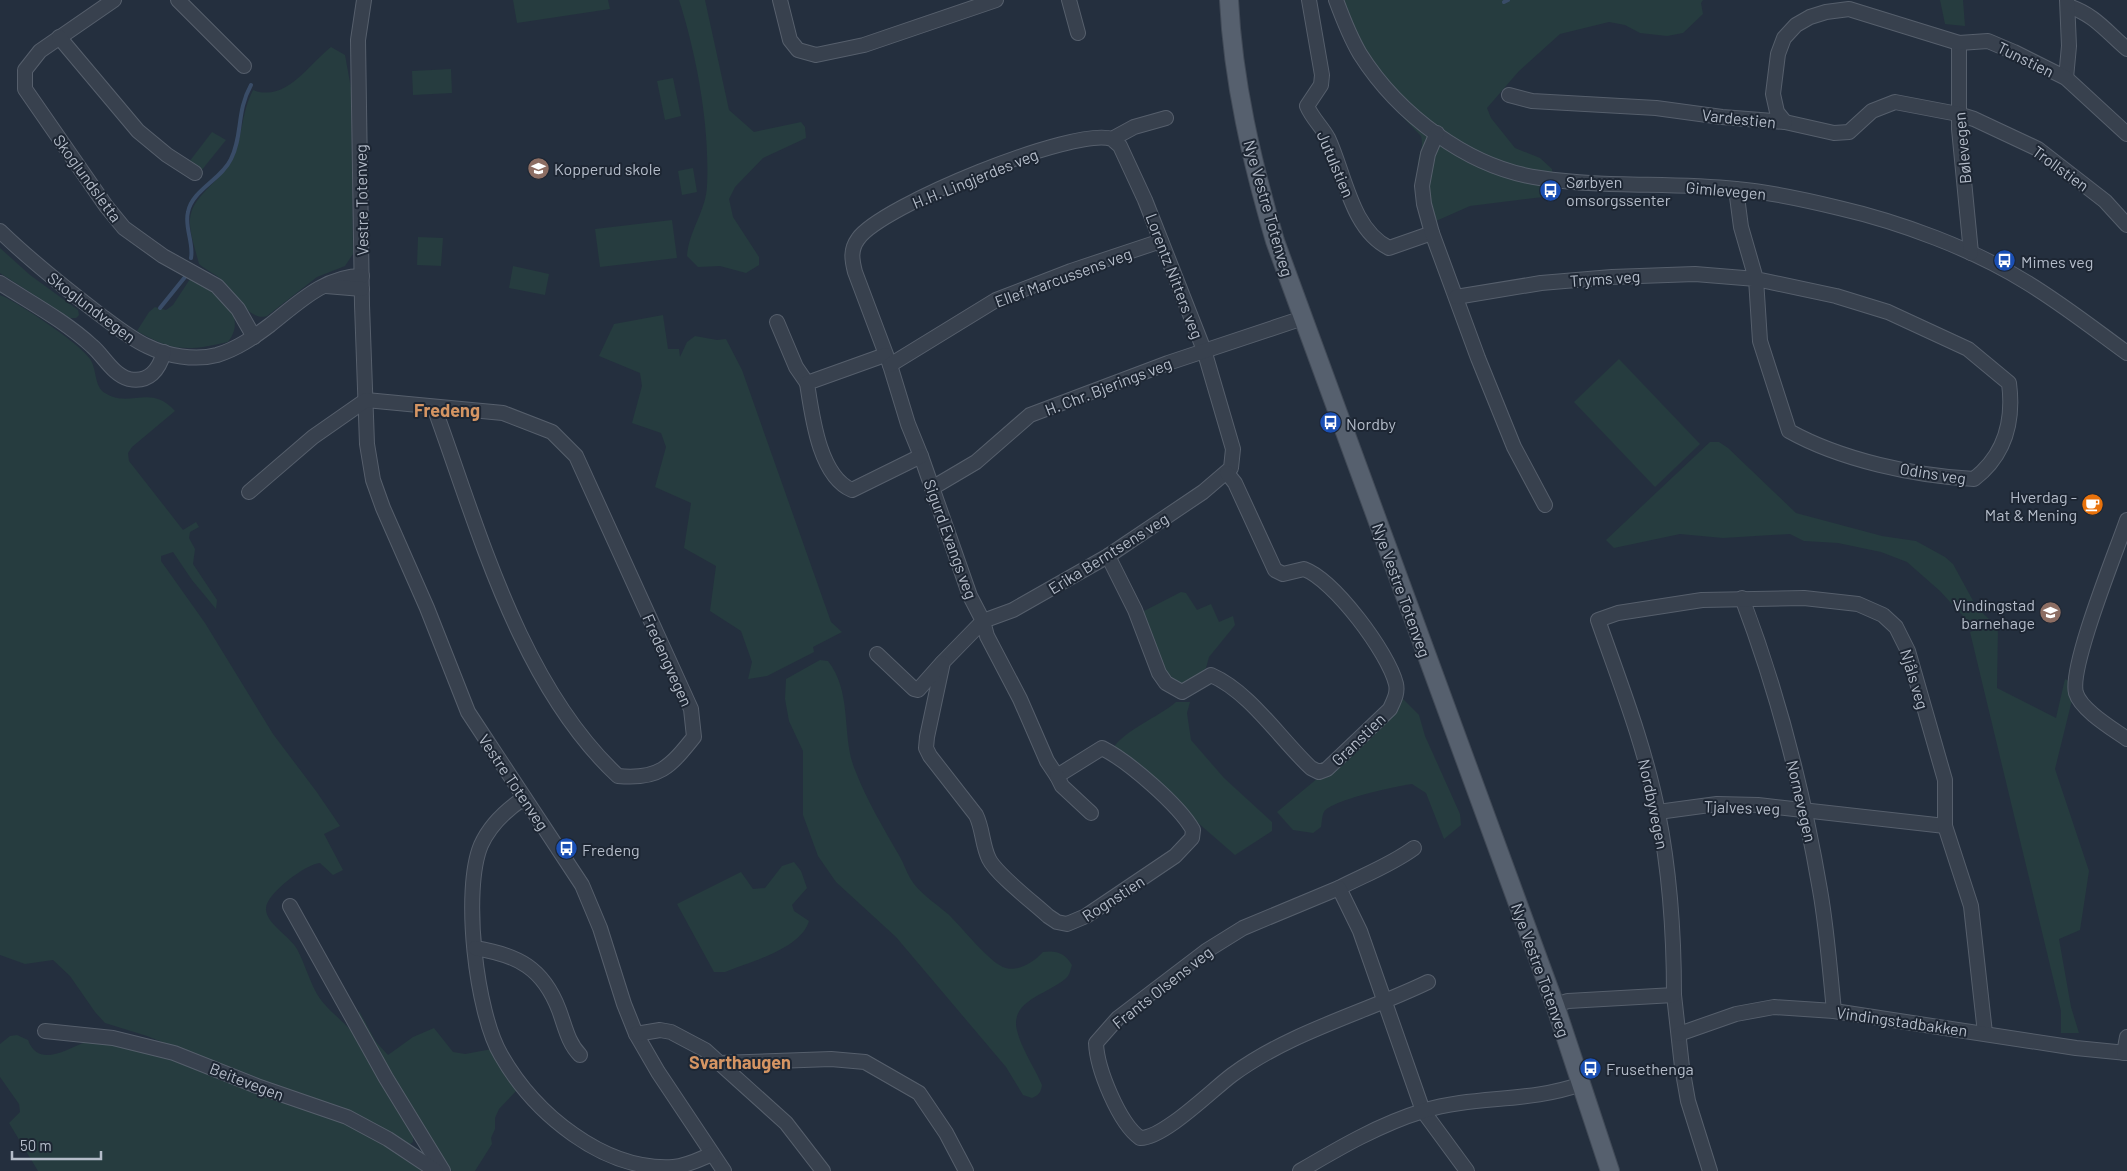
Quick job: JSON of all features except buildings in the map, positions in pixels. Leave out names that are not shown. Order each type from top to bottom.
[{"type":"main road","name":"Nye Vestre Totenveg","points":[[1229,0],[1234,56],[1245,125],[1275,241],[1555,1005],[1610,1171]]},
{"type":"street","name":"Skoglundsletta","points":[[114,0],[59,37],[31,60],[25,70],[25,89],[106,206],[124,228],[156,252],[217,286],[238,309],[254,337]]},
{"type":"street","points":[[178,0],[244,66]]},
{"type":"street","name":"Vestre Totenveg","points":[[364,0],[358,40],[362,282],[367,444],[373,480],[383,508],[427,608],[454,682],[468,712],[573,871],[590,901],[636,1034],[658,1072],[724,1171]]},
{"type":"street","points":[[780,0],[790,40],[798,50],[816,55],[864,45],[996,0]]},
{"type":"street","points":[[1069,0],[1078,33]]},
{"type":"street","name":"Jutulstien","points":[[1309,0],[1322,75],[1321,86],[1307,106],[1328,138],[1353,204],[1374,236],[1390,248],[1432,233]]},
{"type":"street","name":"Gimlevegen","points":[[1336,0],[1352,39],[1380,82],[1405,108],[1437,133],[1490,164],[1538,178],[1572,182],[1736,189],[1842,209],[1894,224],[1971,253],[2026,282],[2127,353]]},
{"type":"street","points":[[2066,78],[2068,3],[2093,17],[2127,49]]},
{"type":"street","name":"Tunstien","points":[[1786,122],[1777,112],[1773,94],[1778,54],[1784,38],[1796,26],[1810,17],[1850,5],[1959,43],[1988,41],[2066,78],[2127,134]]},
{"type":"street","points":[[59,37],[138,131],[167,155],[195,173]]},
{"type":"street","name":"Bølevegen","points":[[1959,43],[1958,114],[1971,253]]},
{"type":"street","name":"Vardestien","points":[[1509,95],[1532,102],[1656,108],[1722,118],[1786,122],[1834,133],[1849,132],[1872,112],[1895,102],[1958,114]]},
{"type":"street","name":"Trollstien","points":[[1958,114],[1974,119],[2038,149],[2099,196],[2127,224]]},
{"type":"street","points":[[1112,139],[1134,127],[1166,118]]},
{"type":"street","points":[[1437,133],[1428,154],[1422,186],[1424,204],[1432,233],[1514,447],[1545,505]]},
{"type":"street","name":"H.H. Lingjerdes veg","points":[[852,250],[858,239],[872,225],[933,190],[1053,147],[1089,137],[1105,136],[1112,139]]},
{"type":"street","name":"Lorentz Nitters veg","points":[[1112,139],[1120,146],[1146,200],[1204,350],[1233,449],[1234,459],[1227,473]]},
{"type":"street","name":"Odins veg","points":[[1736,189],[1741,227],[1756,279],[1760,341],[1789,431],[1815,446],[1853,458],[1946,478],[1974,479],[1987,470],[2000,452],[2008,423],[2009,383],[1968,349],[1888,312],[1836,296],[1756,279]]},
{"type":"street","name":"Skoglundvegen","points":[[0,231],[40,267],[116,326],[146,346],[180,357],[216,355],[234,348],[254,337],[307,295],[326,286],[362,282]]},
{"type":"street","name":"Ellef Marcussens veg","points":[[887,360],[996,300],[1071,271],[1161,241]]},
{"type":"street","name":"Sigurd Evangs veg","points":[[852,250],[855,272],[865,294],[908,424],[922,456],[970,596],[983,621]]},
{"type":"street","name":"Tryms veg","points":[[1456,297],[1541,283],[1612,277],[1695,274],[1756,279]]},
{"type":"street","points":[[0,283],[84,339],[123,377],[138,380],[149,376],[159,367],[164,352]]},
{"type":"street","name":"H. Chr. Bjerings veg","points":[[932,488],[976,462],[1030,415],[1204,350],[1303,318]]},
{"type":"street","name":"Sigurd Evangs veg","points":[[777,322],[796,367],[807,383],[813,415],[826,463],[831,472],[844,486],[852,490],[922,456]]},
{"type":"street","points":[[807,383],[887,360]]},
{"type":"street","points":[[249,492],[313,437],[366,400]]},
{"type":"street","name":"Fredengvegen","points":[[366,400],[503,413],[552,432],[576,456],[691,709],[694,737],[675,761],[658,772],[638,778],[618,776],[586,742],[549,690],[508,607],[434,407]]},
{"type":"street","name":"Erika Berntsens veg","points":[[983,621],[1013,610],[1108,556],[1187,503],[1227,473]]},
{"type":"street","name":"Granstien","points":[[1108,556],[1135,610],[1159,673],[1166,684],[1182,692],[1211,675],[1220,679],[1258,711],[1311,768],[1319,772],[1328,769],[1390,709],[1396,696],[1396,684],[1390,669],[1361,622],[1322,580],[1304,569],[1283,574],[1275,570],[1235,483],[1227,473]]},
{"type":"street","points":[[2127,520],[2077,664],[2076,693],[2085,706],[2127,739]]},
{"type":"street","name":"Nornevegen","points":[[1742,598],[1773,684],[1805,810],[1820,892],[1834,1011]]},
{"type":"street","name":"Njåls veg","points":[[1598,620],[1618,613],[1702,600],[1804,598],[1858,604],[1882,615],[1896,627],[1908,651],[1945,780],[1946,826],[1970,906],[1985,1033]]},
{"type":"street","name":"Nordbyvegen","points":[[1598,620],[1634,721],[1658,812],[1671,910],[1674,995],[1688,1101],[1710,1171]]},
{"type":"street","points":[[877,654],[914,690],[918,690],[983,621]]},
{"type":"street","points":[[983,621],[987,636],[1020,699],[1046,761],[1062,786],[1092,813]]},
{"type":"street","name":"Rognstien","points":[[943,662],[926,748],[944,776],[976,814],[981,825],[986,853],[992,865],[1057,922],[1074,923],[1086,916],[1175,856],[1192,838],[1193,830],[1180,813],[1134,769],[1116,755],[1102,748],[1057,776]]},
{"type":"street","points":[[524,798],[503,814],[494,824],[479,851],[474,869],[471,900],[475,948],[489,1024],[500,1054],[522,1085],[550,1115],[602,1152],[635,1165],[674,1167],[712,1154]]},
{"type":"street","name":"Tjalves veg","points":[[1658,812],[1717,804],[1805,810],[1946,826]]},
{"type":"street","points":[[1414,848],[1394,862],[1376,868],[1339,888],[1360,931],[1424,1111],[1467,1171]]},
{"type":"street","name":"Frants Olsens veg","points":[[1339,888],[1243,928],[1206,951],[1118,1018],[1096,1043],[1097,1053],[1115,1105],[1132,1133],[1140,1138],[1152,1137],[1234,1074],[1288,1042],[1386,1002],[1428,982]]},
{"type":"street","points":[[290,906],[400,1101],[443,1171]]},
{"type":"street","points":[[475,948],[495,952],[536,971],[558,1009],[573,1048],[580,1055]]},
{"type":"street","points":[[1555,1005],[1568,1000],[1674,995]]},
{"type":"street","name":"Vindingstadbakken","points":[[1679,1034],[1736,1014],[1774,1007],[1834,1011],[2076,1048],[2125,1053]]},
{"type":"street","name":"Beitevegen","points":[[45,1030],[113,1038],[174,1053],[250,1084],[347,1117],[388,1139],[436,1171]]},
{"type":"street","points":[[636,1034],[660,1030],[671,1032],[705,1050],[786,1123],[823,1171]]},
{"type":"street","points":[[2125,1053],[2127,1037]]},
{"type":"street","points":[[719,1062],[831,1059],[865,1062],[919,1093],[946,1133],[966,1171]]},
{"type":"street","points":[[1300,1171],[1356,1139],[1424,1111],[1462,1104],[1543,1096],[1581,1084]]},
{"type":"green space","points":[[513,0],[608,0],[610,9],[517,23]]},
{"type":"green space","points":[[679,0],[705,0],[729,110],[754,132],[801,122],[805,127],[806,138],[763,158],[735,187],[729,199],[733,217],[759,257],[759,265],[746,273],[720,266],[698,267],[687,256],[688,247],[706,195],[707,163],[704,116],[697,68]]},
{"type":"green space","points":[[1331,0],[1703,0],[1701,3],[1703,14],[1683,33],[1667,36],[1640,33],[1625,25],[1609,22],[1560,34],[1519,71],[1487,108],[1491,118],[1515,148],[1540,158],[1552,169],[1553,184],[1543,197],[1470,206],[1436,221],[1418,170],[1422,144],[1421,136],[1379,90],[1355,58],[1337,21]]},
{"type":"green space","points":[[1940,0],[1963,0],[1965,26],[1945,24]]},
{"type":"green space","points":[[331,47],[345,55],[351,88],[353,254],[345,266],[317,277],[267,316],[261,317],[249,311],[222,280],[199,264],[191,230],[190,219],[192,210],[202,194],[230,164],[239,140],[246,107],[253,90],[265,93],[286,87]]},
{"type":"green space","points":[[451,69],[452,93],[413,95],[412,71]]},
{"type":"green space","points":[[673,78],[681,116],[665,120],[657,81]]},
{"type":"green space","points":[[212,132],[226,140],[201,171],[189,162]]},
{"type":"green space","points":[[693,168],[697,192],[682,195],[678,171]]},
{"type":"green space","points":[[672,220],[677,258],[600,267],[595,229]]},
{"type":"green space","points":[[418,237],[443,238],[441,266],[417,265]]},
{"type":"green space","points":[[0,248],[30,275],[78,310],[79,315],[76,318],[70,318],[0,273]]},
{"type":"green space","points":[[513,266],[549,274],[545,295],[509,288]]},
{"type":"green space","points":[[190,279],[218,297],[232,312],[235,322],[234,331],[228,342],[202,347],[181,348],[161,343],[137,331],[149,312],[155,307],[166,310],[173,305]]},
{"type":"green space","points":[[0,295],[20,305],[48,324],[84,352],[92,363],[99,387],[105,393],[123,399],[149,397],[157,399],[166,403],[175,411],[132,447],[128,453],[129,461],[183,530],[196,522],[199,527],[190,532],[189,538],[195,549],[193,564],[217,600],[216,609],[192,580],[173,552],[161,556],[161,561],[205,623],[273,734],[340,826],[324,834],[343,870],[333,875],[320,863],[306,868],[288,880],[273,895],[266,908],[267,914],[269,919],[294,944],[314,989],[321,1000],[352,1031],[372,1060],[413,1136],[413,1142],[409,1145],[342,1107],[251,1078],[147,1036],[105,1023],[70,976],[53,960],[25,964],[0,955]]},
{"type":"green space","points":[[663,315],[668,349],[679,349],[680,357],[687,342],[695,336],[717,340],[726,339],[742,370],[831,622],[842,632],[813,647],[814,652],[767,676],[748,679],[752,662],[741,631],[710,611],[716,566],[684,548],[691,503],[655,487],[666,447],[661,433],[632,423],[642,386],[640,373],[599,356],[614,324]]},
{"type":"green space","points":[[1619,359],[1700,444],[1655,487],[1574,402]]},
{"type":"green space","points":[[1710,442],[1719,442],[1728,448],[1796,513],[1882,536],[1916,541],[1945,557],[1953,564],[1977,608],[1989,619],[1980,630],[1998,625],[1997,688],[2056,718],[2065,679],[2069,681],[2072,700],[2055,769],[2089,871],[2080,930],[2059,939],[2071,1007],[2079,1033],[2061,1033],[2061,1011],[1970,632],[1976,630],[1940,591],[1907,562],[1881,552],[1838,543],[1804,541],[1790,534],[1723,538],[1680,534],[1614,548],[1606,540]]},
{"type":"green space","points":[[1181,592],[1186,593],[1197,610],[1211,604],[1219,622],[1233,616],[1235,625],[1209,657],[1206,668],[1185,686],[1167,678],[1141,619],[1144,611]]},
{"type":"green space","points":[[820,660],[828,661],[836,673],[841,687],[848,743],[855,770],[876,815],[918,888],[948,914],[984,953],[999,965],[1011,969],[1021,967],[1036,959],[1043,952],[1048,951],[1063,955],[1072,965],[1068,976],[1062,982],[1036,996],[1017,1015],[1017,1031],[1042,1085],[1039,1093],[1032,1098],[1023,1095],[1006,1067],[896,937],[836,882],[818,856],[803,815],[803,751],[789,721],[785,699],[786,679]]},
{"type":"green space","points":[[1395,691],[1419,715],[1425,736],[1460,814],[1461,825],[1444,839],[1426,793],[1412,784],[1365,794],[1329,807],[1323,813],[1321,827],[1313,833],[1293,830],[1277,812],[1330,768],[1376,720]]},
{"type":"green space","points":[[1176,702],[1190,702],[1187,713],[1191,740],[1224,778],[1272,822],[1272,831],[1235,855],[1113,749],[1117,743],[1132,731]]},
{"type":"green space","points":[[794,862],[801,871],[807,888],[792,905],[794,911],[809,921],[804,931],[785,947],[760,959],[725,972],[714,972],[677,904],[741,872],[753,889],[765,888],[782,866]]},
{"type":"green space","points":[[359,1011],[376,1042],[388,1055],[413,1037],[434,1028],[453,1052],[465,1054],[492,1049],[517,1090],[499,1109],[491,1138],[492,1144],[475,1171],[452,1171],[439,1155],[359,1017]]},
{"type":"green space","points":[[17,1035],[28,1040],[32,1048],[38,1053],[45,1055],[60,1053],[83,1043],[83,1038],[158,1052],[365,1132],[424,1171],[38,1171],[9,1123],[20,1112],[19,1104],[0,1077],[0,1044],[10,1036]]},
{"type":"waterway","points":[[1504,2],[1508,0]]},
{"type":"waterway","points":[[191,258],[188,212],[195,197],[221,173],[231,159],[235,150],[243,105],[251,85]]},
{"type":"waterway","points":[[160,308],[185,277]]},
{"type":"place","name":"Kopperud skole","points":[[538,168]]},
{"type":"place","name":"Sørbyen omsorgssenter","points":[[1550,190]]},
{"type":"place","name":"Mimes veg","points":[[2005,261]]},
{"type":"place","name":"Nordby","points":[[1330,423]]},
{"type":"place","name":"Hverdag - Mat & Mening","points":[[2093,505]]},
{"type":"place","name":"Vindingstad barnehage","points":[[2051,613]]},
{"type":"place","name":"Fredeng","points":[[566,849]]},
{"type":"place","name":"Frusethenga","points":[[1590,1068]]},
{"type":"district","name":"Fredeng","points":[[447,410]]},
{"type":"district","name":"Svarthaugen","points":[[740,1062]]}]
